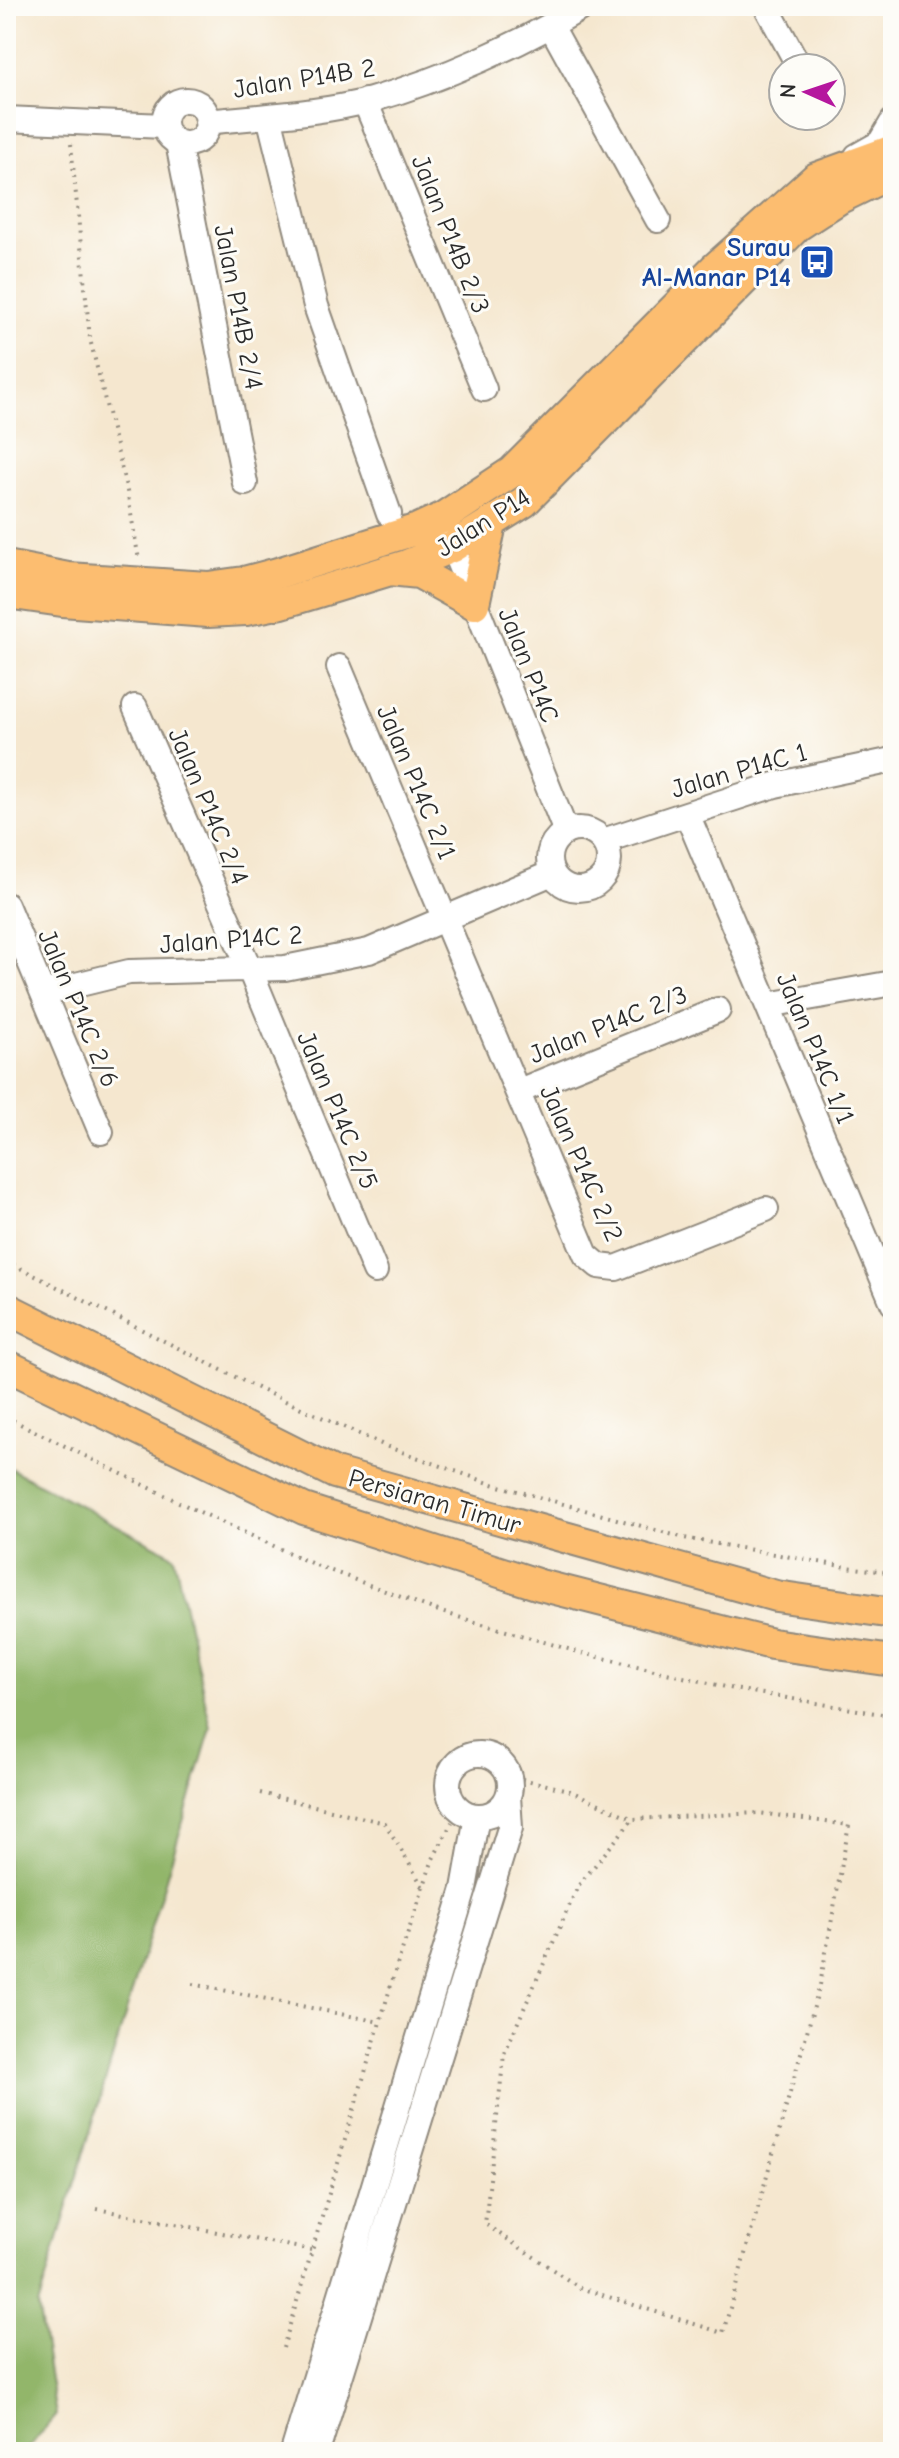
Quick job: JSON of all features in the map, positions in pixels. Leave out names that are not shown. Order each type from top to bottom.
[{"type":"main road","name":"Jalan P14","points":[[6,566],[68,578],[208,587],[278,573],[404,535],[442,518],[512,472],[714,269],[816,178],[893,150]]},
{"type":"main road","name":"Jalan P14","points":[[6,593],[62,601],[208,612],[246,610],[282,603],[407,565],[452,547],[524,502],[797,226],[840,198],[893,172]]},
{"type":"main road","points":[[388,570],[419,573],[474,604],[491,524]]},
{"type":"main road","name":"Persiaran Timur","points":[[6,1308],[335,1473],[776,1596],[893,1613]]},
{"type":"main road","name":"Persiaran Timur","points":[[6,1365],[304,1509],[540,1585],[772,1644],[893,1661]]},
{"type":"street","name":"Jalan P14B 2","points":[[207,122],[365,101],[472,63],[551,26],[584,6]]},
{"type":"street","points":[[766,6],[791,52]]},
{"type":"street","points":[[551,26],[658,220]]},
{"type":"street","name":"Jalan P14B 2","points":[[189,100],[201,106],[207,122],[199,139],[193,143],[171,134],[166,112],[175,102],[189,100]]},
{"type":"street","name":"Jalan P14B 2/3","points":[[365,101],[484,389]]},
{"type":"street","points":[[269,116],[316,306],[389,514]]},
{"type":"street","points":[[6,119],[69,121],[171,134]]},
{"type":"street","points":[[816,178],[880,143],[893,121]]},
{"type":"street","name":"Jalan P14B 2/4","points":[[171,134],[245,483]]},
{"type":"street","name":"Jalan P14C","points":[[442,518],[566,832]]},
{"type":"street","name":"Jalan P14C 2/1","points":[[339,667],[444,919]]},
{"type":"street","name":"Jalan P14C 2/4","points":[[135,707],[250,970]]},
{"type":"street","name":"Jalan P14C 1","points":[[603,841],[775,785],[893,760]]},
{"type":"street","name":"Jalan P14C 1/1","points":[[687,814],[893,1303]]},
{"type":"street","points":[[586,830],[603,841],[609,860],[602,878],[594,884],[576,889],[558,881],[552,873],[549,854],[558,837],[566,832],[586,830]]},
{"type":"street","name":"Jalan P14C 2","points":[[43,993],[129,972],[285,968],[369,951],[552,873]]},
{"type":"street","name":"Jalan P14C 2/6","points":[[6,905],[101,1132]]},
{"type":"street","name":"Jalan P14C 2/2","points":[[444,919],[586,1255],[599,1266],[616,1268],[766,1209]]},
{"type":"street","name":"Jalan P14C 2/5","points":[[250,970],[375,1271]]},
{"type":"street","points":[[768,1005],[893,983]]},
{"type":"street","name":"Jalan P14C 2/3","points":[[519,1091],[718,1010]]},
{"type":"street","points":[[293,2452],[464,1889],[468,1813],[449,1793],[449,1773],[461,1758],[480,1753],[499,1760],[509,1786],[510,1828],[317,2452]]},
{"type":"street","points":[[468,1813],[496,1811],[509,1786]]},
{"type":"path","points":[[69,121],[90,339],[139,554]]},
{"type":"path","points":[[6,1261],[261,1390],[388,1447],[489,1483],[684,1538],[893,1573]]},
{"type":"path","points":[[6,1417],[313,1564],[441,1612],[582,1653],[734,1689],[893,1716]]},
{"type":"path","points":[[509,1786],[568,1790],[633,1819],[759,1813],[849,1825],[820,1985],[723,2333],[580,2288],[485,2224],[504,2054],[578,1886],[633,1819]]},
{"type":"path","points":[[260,1793],[385,1823],[423,1887]]},
{"type":"path","points":[[283,2348],[423,1887],[433,1859],[468,1813]]},
{"type":"path","points":[[193,1984],[380,2022]]},
{"type":"path","points":[[97,2209],[311,2250]]},
{"type":"green space","points":[[6,1466],[174,1556],[211,1728],[38,2306],[56,2415],[25,2452],[6,2452]]},
{"type":"place","name":"Surau Al-Manar P14","points":[[817,262]]}]
